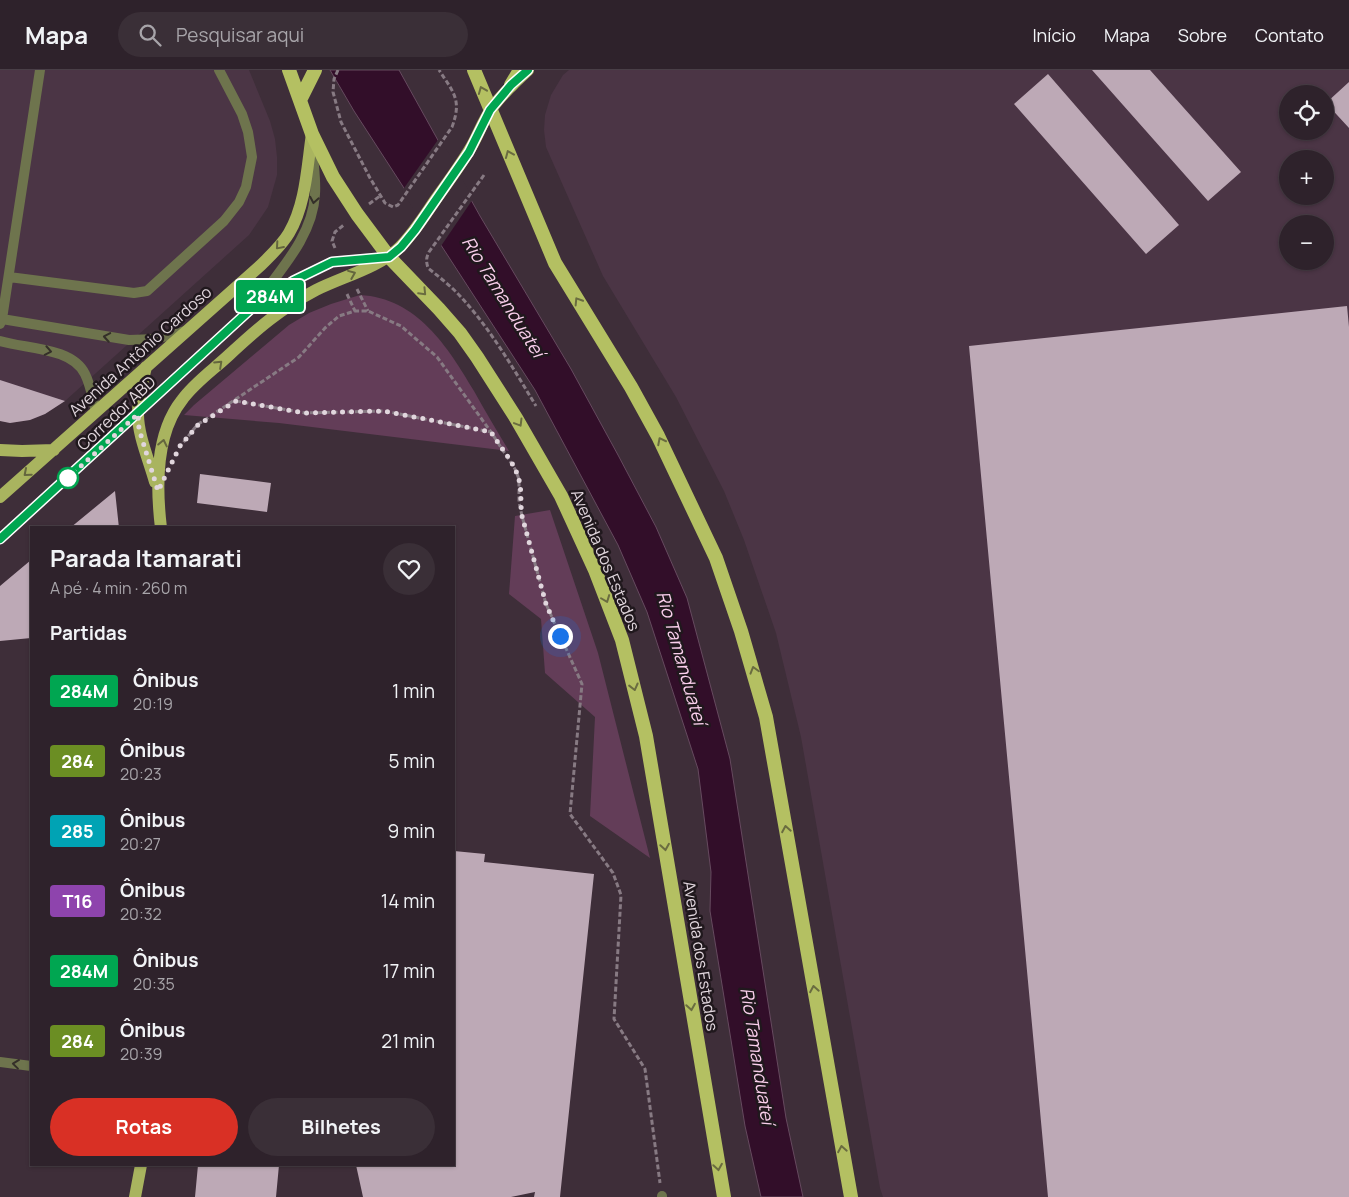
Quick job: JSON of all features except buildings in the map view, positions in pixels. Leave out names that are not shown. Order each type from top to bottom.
[{"type":"highway","name":"Avenida dos Estados","points":[[289,70],[312,134],[333,177],[357,214],[389,257],[460,333],[516,418],[562,496],[595,570],[622,640],[646,736],[724,1197]]},
{"type":"highway","points":[[300,100],[315,70]]},
{"type":"highway","points":[[474,70],[555,263],[631,387],[658,436],[716,558],[741,631],[766,717],[851,1197]]},
{"type":"highway","points":[[511,85],[520,70]]},
{"type":"main road","points":[[160,526],[159,465],[166,431],[176,407],[183,397],[265,322],[286,307],[340,278],[350,276],[389,257],[401,247],[469,152],[490,110],[511,85],[528,70]]},
{"type":"main road","name":"Avenida Antônio Cardoso","points":[[0,497],[189,330],[260,265],[288,234],[295,222],[304,194],[312,134]]},
{"type":"main road","points":[[146,368],[139,394],[139,429],[158,491]]},
{"type":"main road","points":[[0,450],[54,450]]},
{"type":"main road","points":[[135,1197],[141,1166]]},
{"type":"street","points":[[40,70],[1,322],[129,340],[156,339],[189,330]]},
{"type":"street","points":[[9,277],[134,293],[147,291],[224,221],[239,202],[246,187],[252,157],[248,132],[242,114],[219,70]]},
{"type":"street","name":"Corredor ABD","points":[[252,308],[293,253],[306,228],[315,195],[312,134]]},
{"type":"street","name":"Corredor ABD","points":[[0,539],[252,308],[293,281],[332,262],[389,257]]},
{"type":"street","points":[[0,341],[63,354],[73,360],[85,373],[96,412]]},
{"type":"street","points":[[0,1062],[30,1066]]},
{"type":"path","points":[[338,70],[334,79],[333,92],[341,122],[384,203],[393,207],[398,205],[452,127],[458,109],[439,70]]},
{"type":"path","points":[[484,175],[426,258],[428,268],[459,295],[478,318],[499,346],[536,406]]},
{"type":"path","points":[[176,455],[180,446],[198,425],[299,357],[325,328],[339,316],[355,311],[368,311],[401,326],[420,340],[437,357],[491,432],[515,469],[519,479],[519,502],[522,516],[546,604],[582,684],[570,814],[613,873],[621,895],[614,1019],[645,1069],[658,1165]]},
{"type":"path","points":[[236,401],[305,413],[384,411],[491,432]]},
{"type":"shaded area","points":[[0,70],[249,70],[270,121],[277,157],[277,175],[268,207],[249,235],[65,401],[45,414],[30,420],[10,423],[0,421]]},
{"type":"shaded area","points":[[569,70],[1349,70],[1349,1197],[883,1197],[801,737],[776,633],[744,540],[724,491],[676,397],[603,276],[546,147],[545,115],[551,95],[563,75]]},
{"type":"shaded area","points":[[360,295],[380,298],[398,305],[414,315],[429,328],[453,358],[509,451],[279,423],[184,415],[289,325],[309,313]]},
{"type":"shaded area","points":[[550,510],[598,653],[650,858],[590,816],[595,717],[545,673],[541,619],[509,594],[515,516]]},
{"type":"water","name":"Rio Tamanduateí","points":[[330,70],[399,70],[480,216],[571,369],[618,455],[656,527],[687,598],[730,759],[786,1118],[803,1197],[761,1197],[745,1126],[710,911],[711,872],[698,769],[647,612],[618,545],[535,390],[354,111]]},
{"type":"pier","points":[[440,137],[473,199],[439,249],[402,191]]},
{"type":"bus line","name":"284M","points":[[0,539],[252,308],[293,281],[332,262],[389,257],[401,247],[469,152],[490,110],[511,85],[528,70]]},
{"type":"route","points":[[68,478],[138,414],[139,429],[158,491],[180,446],[198,425],[236,401],[305,413],[384,411],[491,432],[515,469],[519,479],[519,502],[522,516],[546,604],[560,636]]}]
